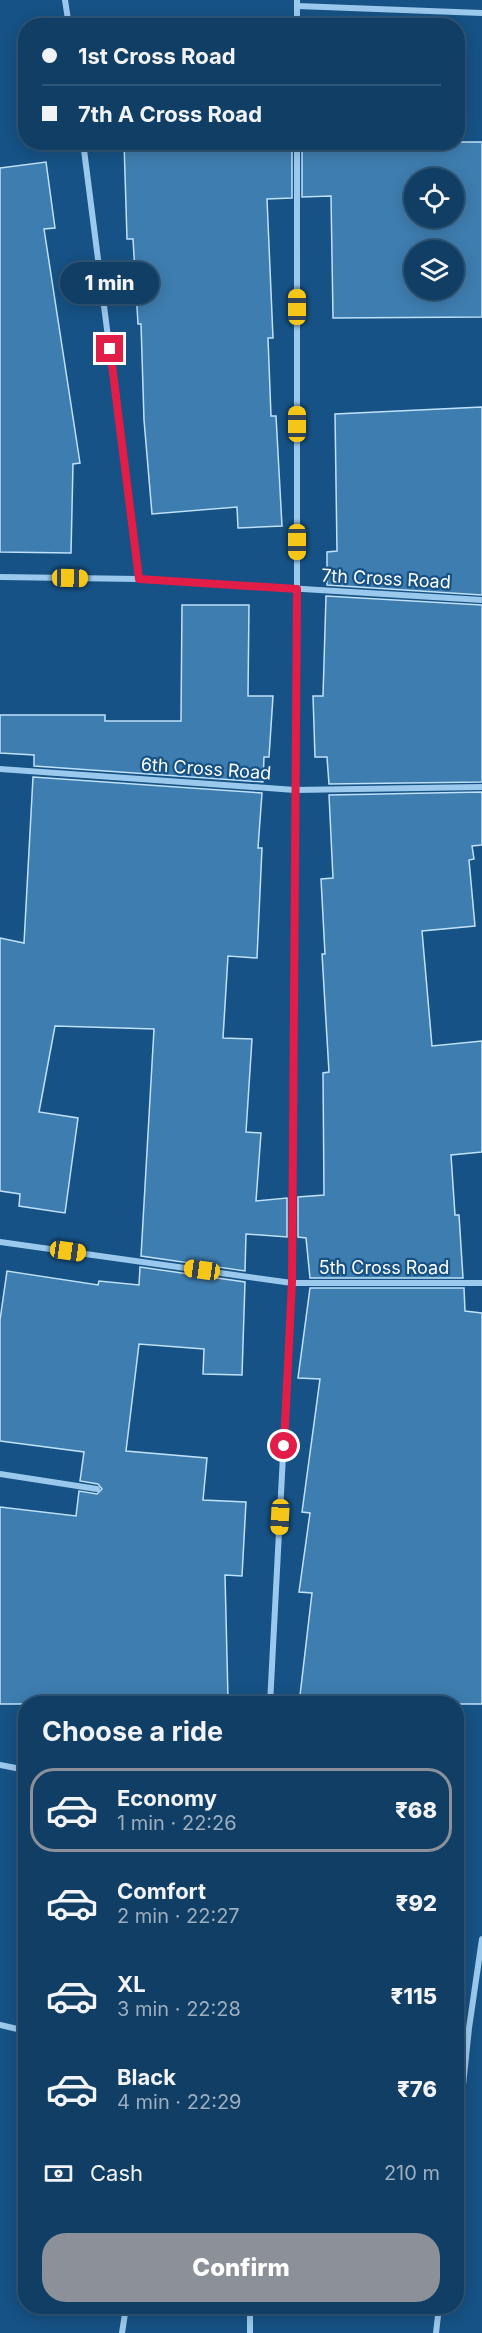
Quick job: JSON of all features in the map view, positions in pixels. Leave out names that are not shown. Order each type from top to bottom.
[{"type":"street","points":[[65,0],[68,18]]},
{"type":"street","points":[[297,3],[482,13]]},
{"type":"street","points":[[84,150],[139,579]]},
{"type":"street","points":[[270,1696],[292,1282],[297,589],[297,150]]},
{"type":"street","name":"7th Cross Road","points":[[0,577],[139,579],[482,600]]},
{"type":"street","name":"6th Cross Road","points":[[0,769],[295,790],[482,787]]},
{"type":"street","name":"5th Cross Road","points":[[0,1242],[292,1282],[482,1283]]},
{"type":"street","points":[[0,1474],[97,1489]]},
{"type":"street","points":[[0,1765],[18,1768]]},
{"type":"street","points":[[464,2076],[482,1939]]},
{"type":"street","points":[[0,2025],[18,2029]]},
{"type":"street","points":[[122,2333],[125,2314]]},
{"type":"street","points":[[250,2314],[250,2333]]},
{"type":"street","points":[[436,2333],[438,2314]]},
{"type":"building","points":[[465,142],[482,142],[482,317],[333,318],[331,196],[302,197],[302,150],[465,150]]},
{"type":"building","points":[[124,150],[292,150],[292,198],[267,199],[273,338],[268,338],[271,416],[276,416],[282,526],[238,528],[237,507],[152,514],[144,420],[141,324],[138,324],[133,239],[127,239]]},
{"type":"building","points":[[46,162],[55,228],[44,229],[80,463],[73,464],[71,553],[0,552],[0,168]]},
{"type":"building","points":[[482,407],[482,595],[327,585],[327,552],[337,551],[335,414]]},
{"type":"building","points":[[326,596],[482,605],[482,782],[329,784],[327,757],[315,757],[313,696],[323,696]]},
{"type":"building","points":[[182,605],[249,605],[248,696],[273,696],[269,757],[264,757],[263,782],[34,766],[34,755],[0,753],[0,715],[105,715],[105,721],[181,721]]},
{"type":"building","points":[[33,777],[262,793],[258,848],[262,848],[257,958],[228,956],[223,1038],[252,1039],[246,1132],[261,1133],[256,1201],[287,1198],[287,1237],[246,1234],[245,1271],[141,1256],[154,1029],[55,1026],[39,1112],[78,1118],[65,1213],[19,1206],[20,1194],[0,1191],[0,938],[24,943]]},
{"type":"building","points":[[482,792],[482,845],[472,846],[474,859],[469,860],[475,926],[422,931],[432,1046],[482,1041],[482,1152],[451,1155],[455,1215],[459,1215],[463,1278],[310,1278],[306,1238],[298,1237],[298,1197],[324,1195],[323,1073],[329,1072],[322,954],[325,954],[321,879],[333,878],[329,795]]},
{"type":"building","points":[[140,1267],[245,1282],[242,1375],[203,1374],[204,1349],[139,1344],[126,1451],[207,1458],[203,1500],[246,1502],[242,1576],[225,1575],[228,1696],[18,1696],[18,1704],[0,1704],[0,1507],[76,1516],[79,1491],[97,1494],[102,1489],[98,1484],[80,1481],[84,1452],[0,1441],[0,1320],[7,1271],[98,1285],[99,1281],[139,1285]]},
{"type":"building","points":[[310,1288],[464,1288],[465,1311],[482,1313],[482,1704],[464,1704],[464,1696],[300,1696],[312,1593],[299,1592],[310,1513],[302,1512],[320,1379],[298,1378]]},
{"type":"route","points":[[110,349],[139,579],[297,589],[292,1282],[284,1446]]}]
